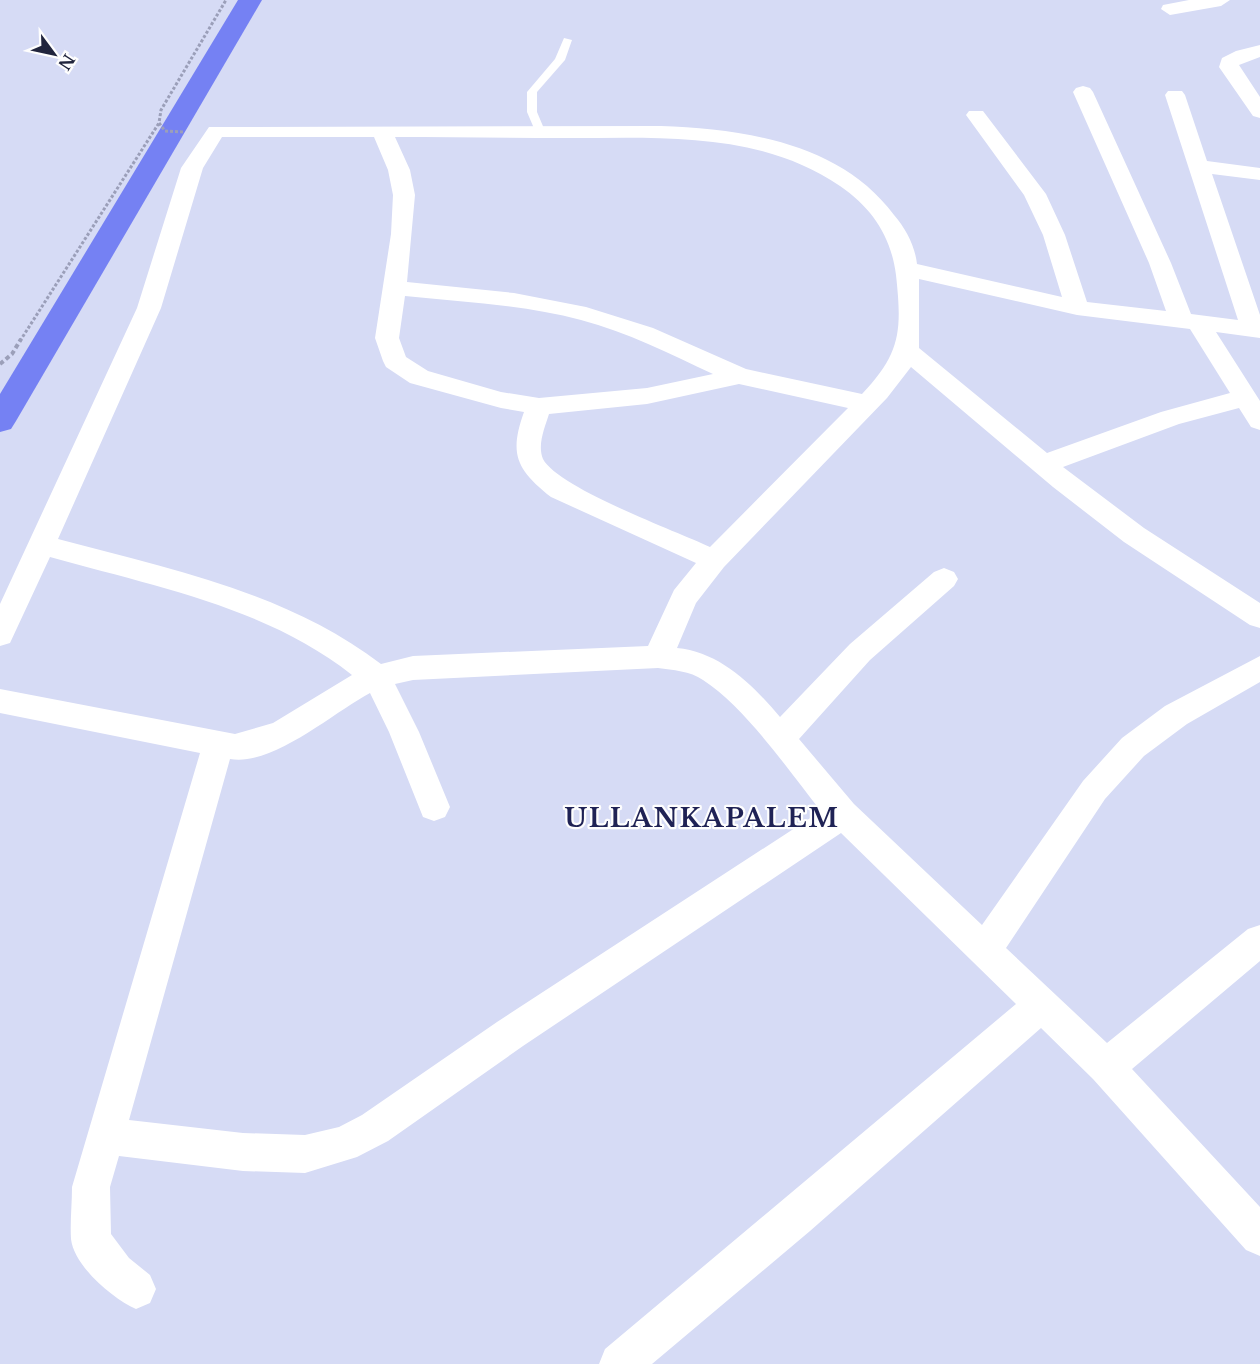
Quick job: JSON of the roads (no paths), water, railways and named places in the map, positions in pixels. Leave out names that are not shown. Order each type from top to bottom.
[{"type":"street","points":[[1170,9],[1221,0]]},
{"type":"street","points":[[1260,51],[1243,55],[1229,62],[1229,67],[1260,112]]},
{"type":"street","points":[[1083,92],[1160,263],[1190,322],[1260,421]]},
{"type":"street","points":[[908,269],[1077,308],[1256,330],[1176,95]]},
{"type":"street","points":[[975,115],[1035,194],[1054,235],[1077,308]]},
{"type":"street","points":[[0,635],[149,308],[192,168],[216,131],[540,131],[721,136],[757,142],[797,154],[837,175],[867,196],[894,232],[903,249],[908,269],[907,350],[892,375],[867,404],[714,560],[684,598],[658,657]]},
{"type":"street","points":[[382,131],[399,170],[404,195],[395,288],[387,338],[395,361],[402,367],[419,377],[501,400],[539,406],[647,396],[739,376]]},
{"type":"street","points":[[1199,166],[1260,174]]},
{"type":"street","points":[[395,288],[519,300],[586,314],[647,334],[739,376],[867,404]]},
{"type":"street","points":[[907,350],[1043,464],[1134,535],[1260,617]]},
{"type":"street","points":[[1043,464],[1149,424],[1244,398]]},
{"type":"street","points":[[539,406],[528,437],[527,457],[542,476],[560,490],[714,560]]},
{"type":"street","points":[[41,544],[227,596],[288,621],[340,649],[377,678],[404,732],[434,807]]},
{"type":"street","points":[[780,738],[860,652],[944,579]]},
{"type":"street","points":[[0,701],[218,746],[256,745],[274,739],[358,686],[413,668],[658,657],[686,660],[713,671],[753,706],[843,814],[1106,1066],[1260,1236]]},
{"type":"street","points":[[985,950],[1094,790],[1133,747],[1176,714],[1260,668]]},
{"type":"street","points":[[136,1288],[115,1272],[91,1241],[92,1187],[218,746]]},
{"type":"street","points":[[107,1136],[243,1152],[305,1154],[344,1144],[375,1128],[510,1034],[843,814]]},
{"type":"street","points":[[1106,1066],[1260,940]]},
{"type":"street","points":[[620,1364],[796,1217],[1042,1005]]},
{"type":"lane","points":[[540,131],[532,112],[532,92],[560,60],[567,40]]},
{"type":"waterway","points":[[0,421],[250,0]]},
{"type":"district","name":"ULLANKAPALEM","points":[[702,818]]}]
